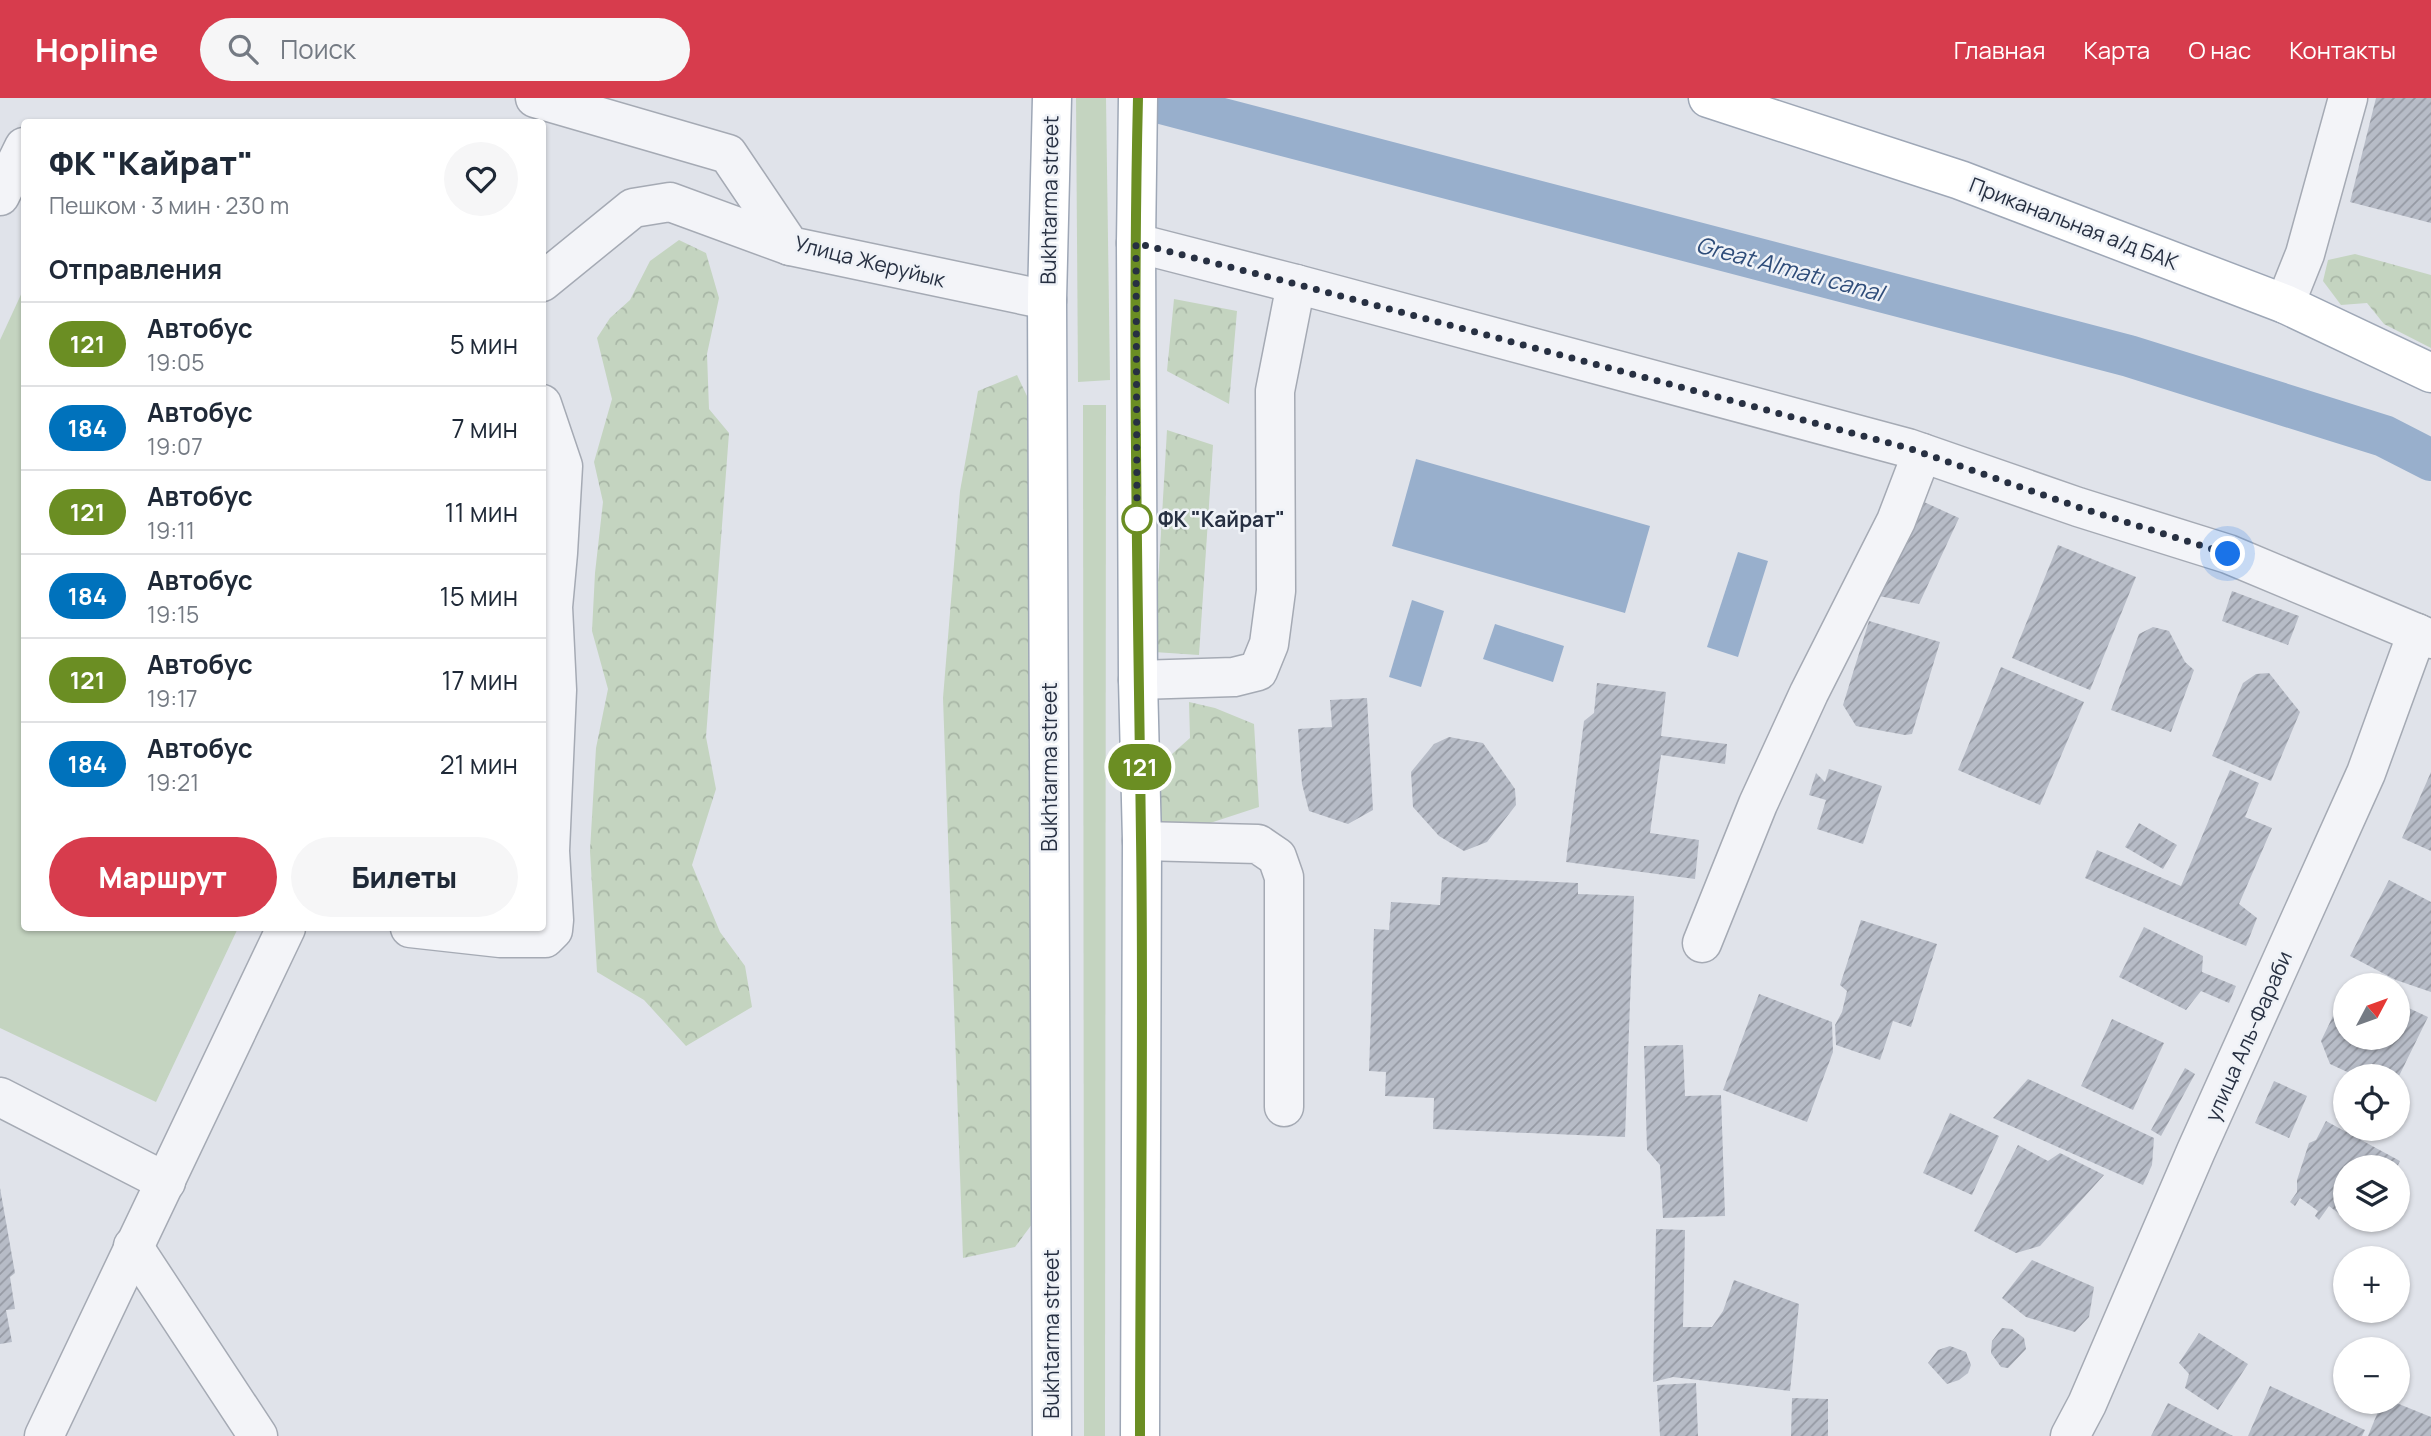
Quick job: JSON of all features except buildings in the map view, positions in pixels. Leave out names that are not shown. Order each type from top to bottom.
[{"type":"main road","name":"Bukhtarma street","points":[[1052,98],[1047,300],[1052,1436]]},
{"type":"main road","points":[[1138,98],[1138,680],[1142,841],[1140,1436]]},
{"type":"main road","name":"Приканальная а/д БАК","points":[[1708,98],[1960,180],[2285,304],[2431,373]]},
{"type":"street","name":"Улица Жеруйык","points":[[535,98],[728,154],[790,246],[1047,300]]},
{"type":"street","points":[[2285,304],[2305,254],[2348,98]]},
{"type":"street","points":[[0,136],[21,144]]},
{"type":"street","points":[[0,197],[21,152]]},
{"type":"street","points":[[546,279],[633,208],[670,202],[790,246]]},
{"type":"street","points":[[1136,243],[1922,453],[2078,507],[2228,554],[2424,636]]},
{"type":"street","points":[[1138,680],[1234,677],[1258,671],[1269,643],[1276,591],[1275,391],[1296,284]]},
{"type":"street","points":[[437,931],[500,938],[545,938],[553,930],[546,849],[549,722],[557,690],[548,604],[558,553],[563,467],[546,416]]},
{"type":"street","points":[[1702,943],[1758,804],[1809,693],[1896,521],[1922,453]]},
{"type":"street","name":"улица Аль-Фараби","points":[[2070,1436],[2087,1404],[2424,636]]},
{"type":"street","points":[[1142,841],[1258,844],[1277,857],[1284,877],[1284,1108]]},
{"type":"street","points":[[44,1436],[285,931]]},
{"type":"street","points":[[0,1097],[166,1182]]},
{"type":"street","points":[[133,1246],[258,1436]]},
{"type":"green space","points":[[1076,98],[1106,98],[1110,380],[1078,382]]},
{"type":"green space","points":[[679,240],[706,253],[719,298],[707,354],[709,409],[729,433],[706,737],[716,789],[692,865],[720,932],[745,966],[752,1007],[686,1046],[644,1000],[597,972],[590,851],[596,748],[608,689],[592,631],[603,502],[594,462],[612,399],[597,338],[610,318],[630,300],[650,261]]},
{"type":"green space","points":[[2355,254],[2431,275],[2431,348],[2384,324],[2367,303],[2341,305],[2323,281],[2328,260]]},
{"type":"green space","points":[[21,294],[21,931],[237,931],[156,1102],[0,1028],[0,340]]},
{"type":"green space","points":[[1174,299],[1237,311],[1229,404],[1167,371]]},
{"type":"green space","points":[[1017,375],[1036,415],[1041,1212],[1015,1247],[963,1258],[943,698],[960,491],[978,391]]},
{"type":"green space","points":[[1083,405],[1106,405],[1105,1436],[1084,1436]]},
{"type":"green space","points":[[1167,430],[1213,445],[1199,655],[1154,652]]},
{"type":"green space","points":[[1189,702],[1215,708],[1254,724],[1259,807],[1207,824],[1159,826],[1163,762],[1190,738]]},
{"type":"water","points":[[1416,459],[1650,526],[1625,613],[1392,546]]},
{"type":"water","points":[[1738,552],[1768,561],[1738,657],[1707,647]]},
{"type":"water","points":[[1412,600],[1444,611],[1421,687],[1389,677]]},
{"type":"water","points":[[1495,624],[1564,646],[1553,682],[1483,659]]},
{"type":"waterway","name":"Great Almatı canal","points":[[1142,98],[2129,356],[2384,436],[2431,460]]},
{"type":"bus line","name":"121","points":[[1138,98],[1138,680],[1142,841],[1140,1436]]},
{"type":"place","name":"ФК \"Кайрат\"","points":[[1137,519]]},
{"type":"route","points":[[1137,519],[1136,243],[1908,448],[2078,507],[2228,554]]}]
